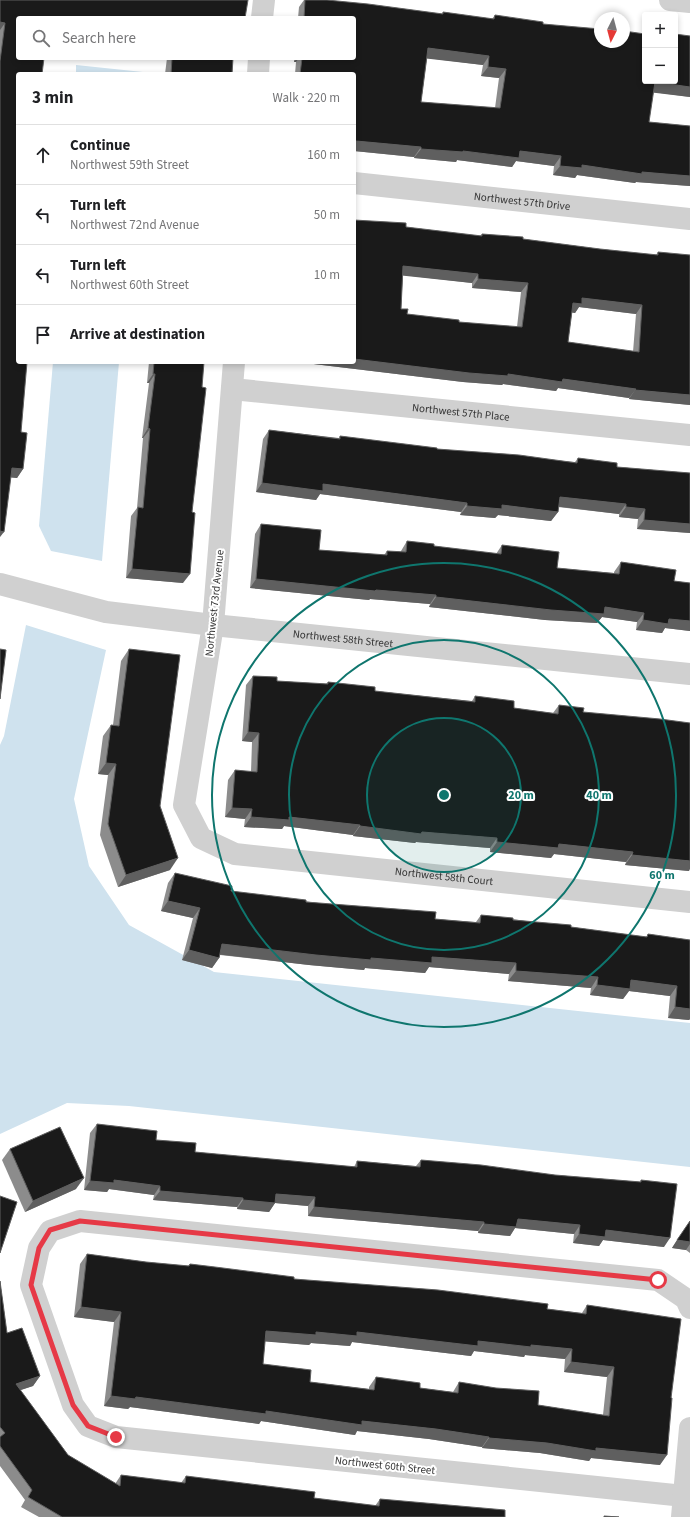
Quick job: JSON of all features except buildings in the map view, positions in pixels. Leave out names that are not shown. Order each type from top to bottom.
[{"type":"street","points":[[262,16],[264,0]]},
{"type":"street","points":[[670,0],[690,2]]},
{"type":"street","points":[[258,72],[259,60]]},
{"type":"street","name":"Northwest 57th Drive","points":[[356,183],[690,218]]},
{"type":"street","name":"Northwest 73rd Avenue","points":[[201,838],[184,805],[213,625],[234,364]]},
{"type":"street","name":"Northwest 57th Place","points":[[232,389],[690,435]]},
{"type":"street","name":"Northwest 58th Street","points":[[0,584],[106,612],[213,625],[690,674]]},
{"type":"street","name":"Northwest 58th Court","points":[[201,838],[235,854],[690,902]]},
{"type":"street","name":"Northwest 60th Street","points":[[683,1507],[116,1437],[88,1426],[73,1405],[31,1285],[39,1248],[50,1230],[80,1221],[658,1280],[688,1304]]},
{"type":"street","points":[[683,1507],[690,1428]]},
{"type":"water","points":[[76,65],[143,72],[76,72]]},
{"type":"water","points":[[53,364],[119,364],[102,561],[51,551],[39,526]]},
{"type":"water","points":[[26,625],[106,650],[74,799],[89,866],[129,925],[214,972],[690,1023],[690,1167],[129,1106],[67,1103],[0,1134],[0,745],[4,736]]},
{"type":"route","points":[[116,1437],[88,1426],[73,1405],[31,1285],[39,1248],[50,1230],[80,1221],[658,1280]]}]
